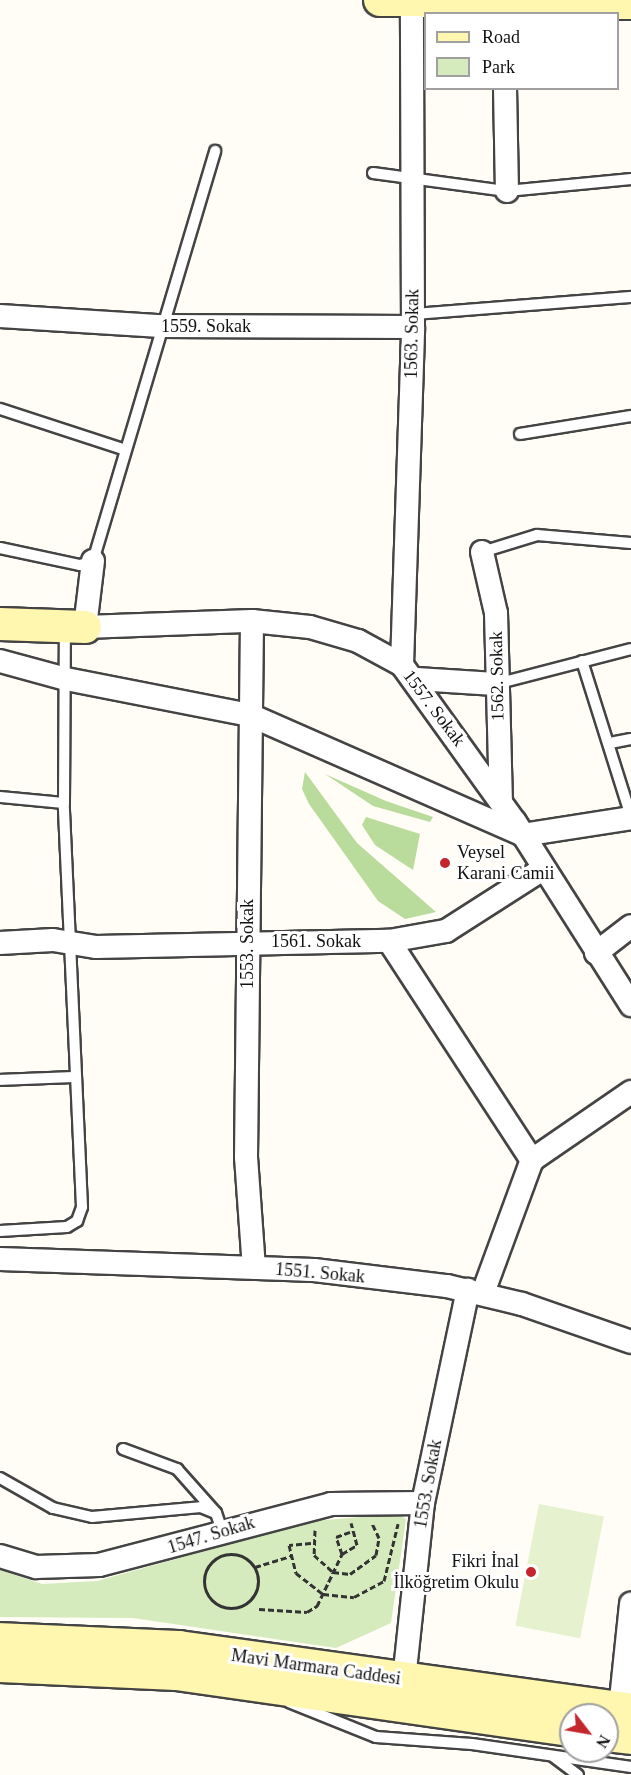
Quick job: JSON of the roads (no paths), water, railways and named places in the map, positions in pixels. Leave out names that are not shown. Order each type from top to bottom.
[{"type":"street","points":[[380,0],[503,9],[631,3]]},
{"type":"street","name":"1563. Sokak","points":[[409,672],[413,320],[412,2]]},
{"type":"street","points":[[505,90],[507,191]]},
{"type":"street","name":"1559. Sokak","points":[[0,316],[161,326],[413,320]]},
{"type":"street","name":"1562. Sokak","points":[[482,552],[496,613],[496,684],[501,802]]},
{"type":"street","points":[[75,626],[93,561]]},
{"type":"street","name":"1557. Sokak","points":[[0,624],[75,626],[252,621],[310,627],[358,641],[409,672],[501,802],[631,1005]]},
{"type":"street","name":"1553. Sokak","points":[[252,621],[246,1157],[254,1268]]},
{"type":"street","points":[[0,661],[66,680],[250,715],[522,835],[631,817]]},
{"type":"street","points":[[409,672],[496,684]]},
{"type":"street","name":"1561. Sokak","points":[[0,943],[389,941],[446,931],[543,869]]},
{"type":"street","points":[[596,953],[631,926]]},
{"type":"street","points":[[389,941],[532,1160],[631,1092]]},
{"type":"street","name":"1553. Sokak","points":[[405,1680],[423,1503],[475,1291],[532,1160]]},
{"type":"street","name":"1551. Sokak","points":[[0,1258],[254,1268],[475,1291],[631,1342]]},
{"type":"street","name":"1547. Sokak","points":[[0,1556],[36,1567],[99,1565],[219,1522],[352,1502],[423,1503]]},
{"type":"street","points":[[620,1718],[631,1604]]},
{"type":"street","name":"Mavi Marmara Caddesi","points":[[0,1639],[179,1647],[405,1680],[620,1718],[631,1738]]},
{"type":"street","points":[[0,1666],[65,1665],[261,1687],[559,1728]]},
{"type":"lane","points":[[0,548],[80,565],[93,561],[123,449],[215,151]]},
{"type":"lane","points":[[374,173],[507,191],[631,179]]},
{"type":"lane","points":[[413,320],[631,297]]},
{"type":"lane","points":[[0,409],[123,449]]},
{"type":"lane","points":[[520,434],[631,416]]},
{"type":"lane","points":[[482,552],[537,535],[631,543]]},
{"type":"lane","points":[[0,1231],[47,1231],[77,1221],[82,1207],[64,802],[66,680],[75,626]]},
{"type":"lane","points":[[496,684],[631,649]]},
{"type":"lane","points":[[582,661],[610,743],[631,817]]},
{"type":"lane","points":[[610,743],[631,740]]},
{"type":"lane","points":[[0,797],[64,802]]},
{"type":"lane","points":[[0,1080],[75,1077]]},
{"type":"lane","points":[[123,1449],[177,1469],[219,1522]]},
{"type":"lane","points":[[0,1478],[53,1508],[92,1517],[187,1505],[219,1522]]},
{"type":"lane","points":[[261,1687],[376,1737],[631,1767]]},
{"type":"lane","points":[[552,1756],[578,1775]]},
{"type":"place","name":"Veysel Karani Camii","points":[[445,863]]},
{"type":"place","name":"Fikri İnal İlköğretim Okulu","points":[[531,1572]]}]
